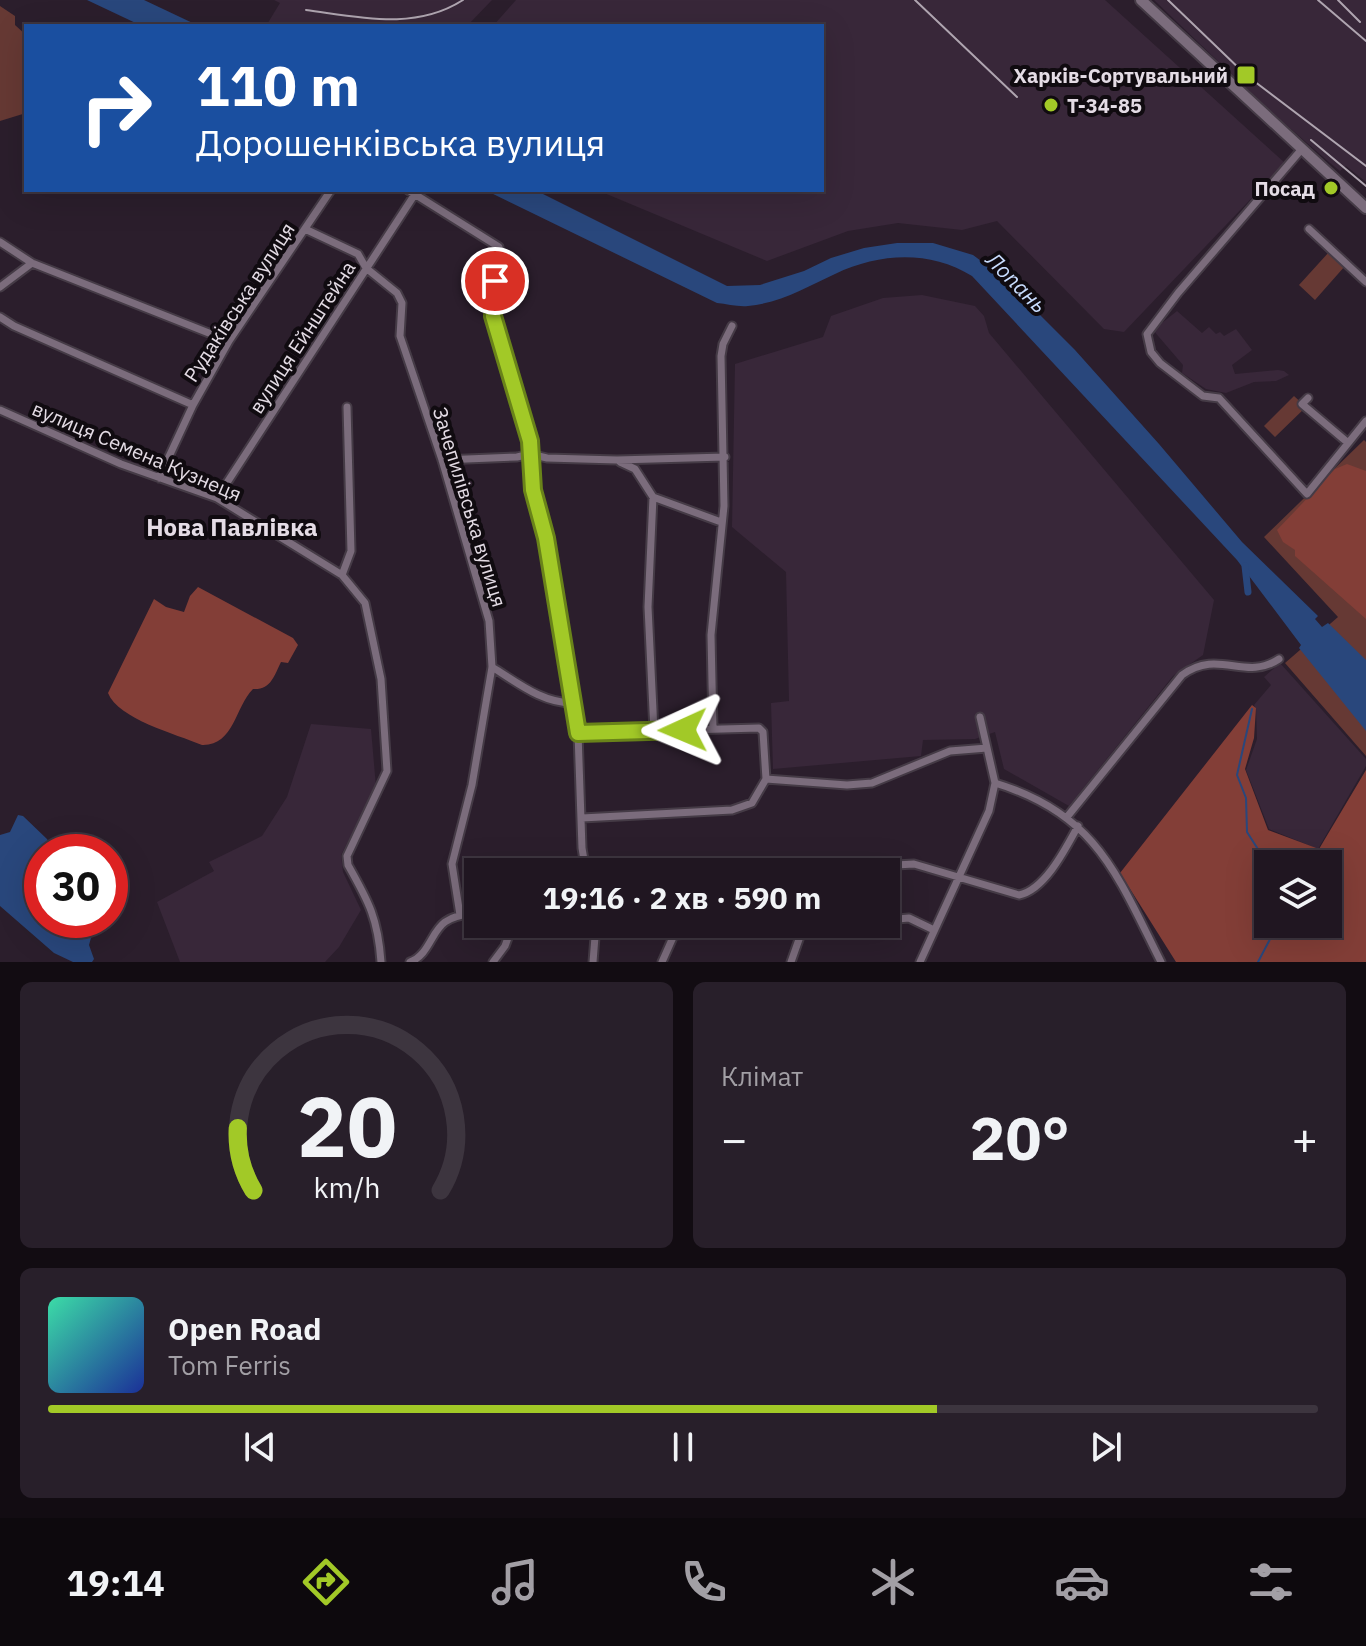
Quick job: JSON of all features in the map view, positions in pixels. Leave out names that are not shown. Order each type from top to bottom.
[{"type":"street","points":[[1141,0],[1366,208]]},
{"type":"street","points":[[1301,150],[1178,293],[1147,334],[1149,347],[1160,363],[1193,389],[1203,396],[1219,398],[1307,494],[1366,421]]},
{"type":"street","name":"Рудаківська вулиця","points":[[159,478],[193,405],[229,341],[330,192]]},
{"type":"street","points":[[411,192],[499,247],[493,316],[530,441],[533,490],[546,538],[578,733],[584,858]]},
{"type":"street","name":"вулиця Ейнштейна","points":[[217,498],[366,268],[411,192]]},
{"type":"street","name":"Зачепилівська вулиця","points":[[305,229],[358,254],[366,268],[397,293],[402,303],[400,336],[442,460],[489,621],[492,667],[472,785],[452,864],[460,915]]},
{"type":"street","points":[[1309,229],[1366,282]]},
{"type":"street","points":[[0,242],[32,263],[229,341]]},
{"type":"street","points":[[0,287],[32,263]]},
{"type":"street","points":[[0,317],[193,405]]},
{"type":"street","points":[[713,729],[711,635],[725,457],[721,356],[732,326]]},
{"type":"street","points":[[1308,398],[1302,404],[1347,442]]},
{"type":"street","points":[[347,407],[351,551],[342,575],[365,603],[381,679],[387,771],[347,856],[348,865],[367,898],[379,932],[381,962]]},
{"type":"street","name":"вулиця Семена Кузнеця","points":[[0,410],[159,478],[217,498],[342,575]]},
{"type":"street","points":[[442,460],[530,454],[547,458],[617,460],[725,457]]},
{"type":"street","points":[[617,460],[635,469],[653,497],[648,607],[654,731]]},
{"type":"street","points":[[653,497],[721,522]]},
{"type":"street","points":[[1067,817],[1176,680],[1190,669],[1208,662],[1253,668],[1269,666],[1279,659]]},
{"type":"street","points":[[492,667],[542,698],[555,703],[573,703]]},
{"type":"street","points":[[920,962],[989,811],[995,783],[980,717]]},
{"type":"street","points":[[578,733],[759,728],[763,732],[766,779],[752,803],[732,810],[582,818]]},
{"type":"street","points":[[766,779],[847,785],[872,783],[950,751],[987,748]]},
{"type":"street","points":[[995,783],[1017,789],[1078,826],[1115,871],[1161,962]]},
{"type":"street","points":[[900,865],[914,864],[1019,895],[1031,893],[1060,859],[1078,826]]},
{"type":"street","points":[[410,962],[419,959],[443,923],[464,914]]},
{"type":"street","points":[[900,919],[909,918],[934,930]]},
{"type":"street","points":[[493,962],[508,938]]},
{"type":"street","points":[[593,962],[595,938]]},
{"type":"street","points":[[662,962],[673,938]]},
{"type":"street","points":[[791,962],[799,938]]},
{"type":"shaded area","points":[[274,0],[492,0],[469,24],[267,24],[280,3]]},
{"type":"shaded area","points":[[516,0],[1105,0],[1285,163],[1124,332],[1104,329],[997,221],[962,230],[898,223],[848,231],[767,261],[602,192],[824,192],[824,24],[495,24]]},
{"type":"shaded area","points":[[1154,0],[1366,0],[1366,182],[1346,166],[1340,171],[1330,163],[1269,110]]},
{"type":"shaded area","points":[[0,6],[15,16],[15,25],[24,33],[24,114],[0,121]]},
{"type":"shaded area","points":[[1329,252],[1345,266],[1315,300],[1299,285]]},
{"type":"shaded area","points":[[922,295],[975,306],[984,316],[989,333],[1214,600],[1203,655],[1173,676],[1069,806],[1004,769],[995,732],[975,739],[923,740],[921,756],[773,769],[771,703],[789,701],[786,572],[732,527],[735,364],[823,337],[831,316],[883,298]]},
{"type":"shaded area","points":[[1177,311],[1202,333],[1209,327],[1216,334],[1220,332],[1224,336],[1236,329],[1252,350],[1232,365],[1235,374],[1278,370],[1289,375],[1276,381],[1254,382],[1226,393],[1206,389],[1182,373],[1183,365],[1153,330]]},
{"type":"shaded area","points":[[1294,396],[1306,407],[1275,437],[1264,426]]},
{"type":"shaded area","points":[[1364,440],[1366,756],[1285,663],[1338,617],[1264,537]]},
{"type":"shaded area","points":[[1347,464],[1366,471],[1366,619],[1295,556],[1295,550],[1283,542],[1277,530],[1335,469]]},
{"type":"shaded area","points":[[198,587],[293,638],[298,645],[288,663],[281,662],[268,685],[253,689],[221,739],[202,745],[135,718],[123,711],[108,693],[154,599],[166,607],[184,612],[190,596]]},
{"type":"shaded area","points":[[1280,663],[1366,759],[1366,766],[1318,849],[1269,829],[1246,770],[1257,739],[1254,705],[1271,685],[1264,677]]},
{"type":"shaded area","points":[[1252,705],[1256,708],[1254,738],[1245,769],[1268,830],[1319,849],[1366,770],[1366,962],[1176,962],[1120,873]]},
{"type":"shaded area","points":[[311,724],[371,729],[376,787],[341,855],[343,872],[361,910],[339,947],[325,962],[180,962],[157,902],[214,871],[209,862],[262,836],[287,797]]},
{"type":"water","points":[[87,0],[144,0],[195,24],[138,24]]},
{"type":"water","points":[[489,192],[539,192],[727,286],[760,285],[804,271],[831,258],[864,248],[897,243],[933,243],[973,255],[1000,275],[1075,350],[1242,542],[1318,616],[1315,619],[1322,627],[1328,623],[1366,660],[1366,731],[1299,648],[1301,645],[1237,560],[972,276],[939,262],[904,257],[852,267],[771,302],[744,306],[717,303]]},
{"type":"water","points":[[18,815],[42,834],[24,834],[24,927],[0,906],[0,835],[10,832]]},
{"type":"water","points":[[37,938],[91,938],[89,945],[94,959],[92,962],[73,962],[54,953]]},
{"type":"waterway","points":[[1245,566],[1248,592]]},
{"type":"waterway","points":[[1252,709],[1237,775],[1246,798],[1247,832],[1258,850]]},
{"type":"waterway","points":[[1258,962],[1271,938]]},
{"type":"railway","points":[[306,10],[366,18],[406,19],[445,10],[463,0]]},
{"type":"railway","points":[[915,0],[1017,97]]},
{"type":"railway","points":[[1168,0],[1246,75],[1366,166]]},
{"type":"railway","points":[[1318,0],[1366,41]]},
{"type":"railway","points":[[1338,0],[1360,22]]},
{"type":"railway","points":[[1311,140],[1366,186]]},
{"type":"place","name":"Харків-Сортувальний","points":[[1246,75]]},
{"type":"place","name":"Т-34-85","points":[[1051,105]]},
{"type":"place","name":"Посад","points":[[1331,188]]},
{"type":"district","name":"Нова Павлівка","points":[[232,527]]},
{"type":"route","points":[[495,281],[493,316],[530,441],[533,490],[546,538],[578,733],[683,730]]},
{"type":"water label","name":"Лопань","points":[[1017,282]]}]
